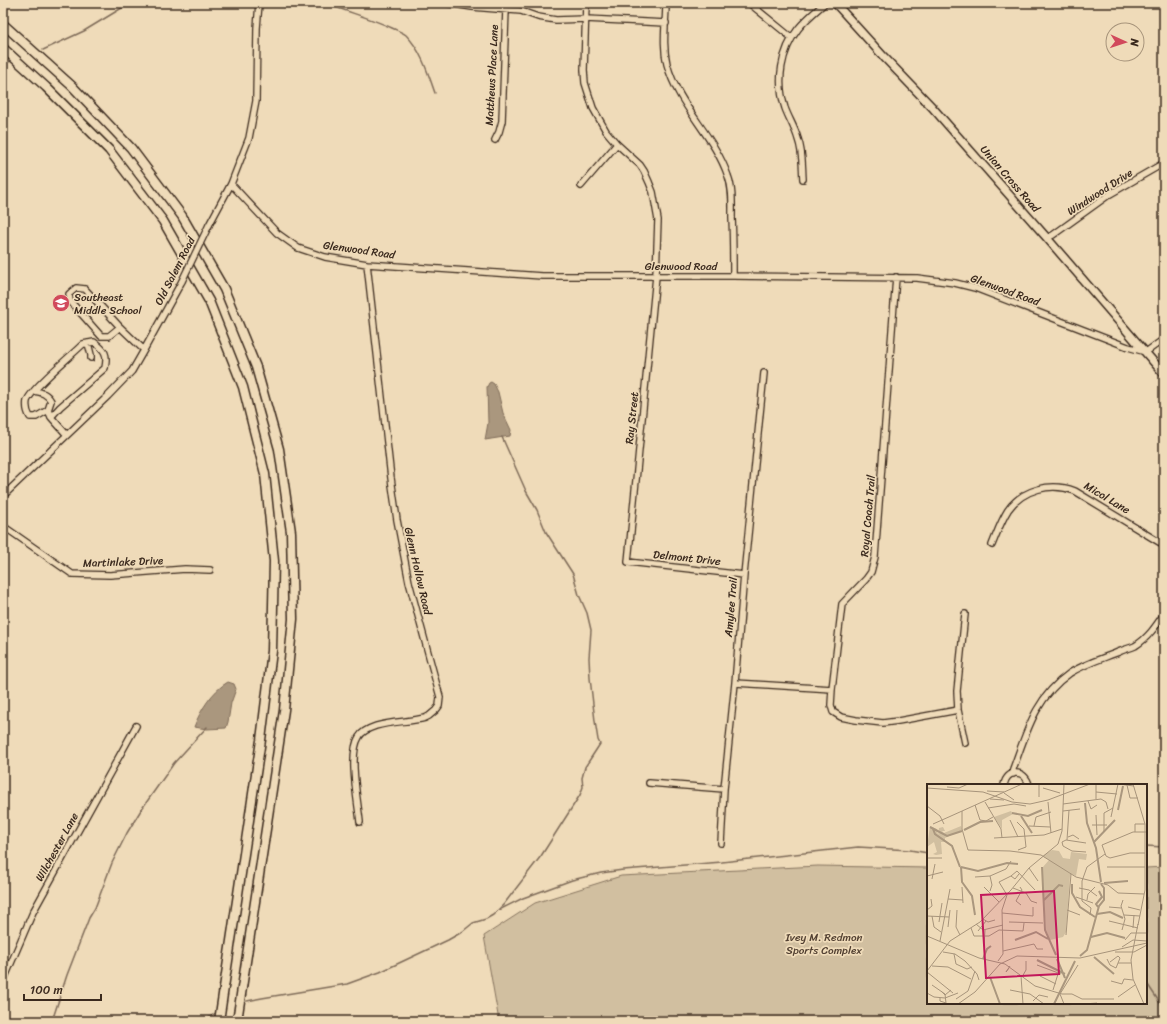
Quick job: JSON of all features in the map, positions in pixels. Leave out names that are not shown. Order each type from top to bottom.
[{"type":"highway","points":[[3,24],[72,86],[131,148],[182,216],[224,289],[256,367],[279,449],[291,532],[293,619],[284,710],[237,1021]]},
{"type":"highway","points":[[3,48],[46,87],[109,150],[163,221],[209,301],[243,387],[265,474],[274,561],[272,651],[261,740],[219,1021]]},
{"type":"main road","name":"Union Cross Road","points":[[835,3],[932,107],[1164,374]]},
{"type":"street","name":"Old Salem Road","points":[[3,496],[108,396],[132,371],[182,281],[231,184],[249,138],[256,101],[257,28],[259,3]]},
{"type":"street","points":[[447,3],[472,7],[521,11],[538,17],[556,20],[666,23]]},
{"type":"street","name":"Ray Street","points":[[586,3],[584,70],[585,83],[593,108],[606,131],[640,165],[649,182],[658,220],[656,276],[628,562]]},
{"type":"street","points":[[666,3],[665,53],[666,62],[674,85],[718,152],[731,185],[733,276]]},
{"type":"street","points":[[749,3],[792,38]]},
{"type":"street","points":[[803,179],[800,145],[795,129],[784,106],[781,76],[783,61],[792,38],[804,22],[825,3]]},
{"type":"street","name":"Matthews Place Lane","points":[[495,140],[502,121],[506,10]]},
{"type":"street","points":[[581,186],[618,144]]},
{"type":"street","name":"Windwood Drive","points":[[1047,238],[1110,194],[1164,164]]},
{"type":"street","name":"Glenwood Road","points":[[231,184],[277,234],[298,248],[325,257],[367,264],[542,276],[896,277],[937,280],[975,288],[1128,347],[1146,352]]},
{"type":"street","name":"Glenn Hollow Road","points":[[360,822],[354,756],[354,748],[358,737],[365,731],[376,726],[425,718],[436,710],[440,701],[409,582],[397,520],[390,471],[367,264]]},
{"type":"street","name":"Royal Coach Trail","points":[[896,277],[875,557],[871,572],[842,604],[831,705],[833,712],[841,717],[883,723],[958,710]]},
{"type":"street","points":[[120,327],[109,336],[101,336],[70,302],[69,294],[76,288],[84,289],[144,350]]},
{"type":"street","points":[[1146,352],[1164,339]]},
{"type":"street","points":[[34,391],[42,392],[50,398],[51,401],[48,410],[36,417],[30,417],[27,410],[28,401],[34,391],[83,344],[94,342],[104,349],[107,359],[105,368],[60,407],[51,417]]},
{"type":"street","points":[[88,343],[91,355],[90,358]]},
{"type":"street","name":"Amylee Trail","points":[[721,843],[724,788],[764,373]]},
{"type":"street","points":[[48,410],[51,417],[67,435]]},
{"type":"street","name":"Micol Lane","points":[[992,545],[1003,519],[1012,505],[1025,494],[1034,490],[1052,487],[1062,487],[1075,491],[1164,544]]},
{"type":"street","name":"Martinlake Drive","points":[[3,526],[72,574],[110,575],[185,569],[210,570]]},
{"type":"street","name":"Delmont Drive","points":[[628,562],[744,575]]},
{"type":"street","points":[[965,614],[957,691],[958,710],[965,743]]},
{"type":"street","points":[[1013,774],[1013,769],[1027,729],[1037,709],[1049,692],[1071,673],[1091,662],[1135,645],[1154,630],[1164,614]]},
{"type":"street","points":[[735,683],[832,689]]},
{"type":"street","name":"Wilchester Lane","points":[[3,982],[33,912],[136,726]]},
{"type":"street","points":[[1004,784],[1006,778],[1013,774],[1021,774],[1027,779],[1029,784]]},
{"type":"street","points":[[649,783],[724,788]]},
{"type":"green space","name":"Ivey M. Redmon Sports Complex","points":[[818,866],[927,868],[927,1004],[1147,1004],[1147,868],[1164,867],[1164,1021],[499,1021],[484,936],[535,903],[621,876]]},
{"type":"shaded area","points":[[491,382],[494,384],[498,392],[503,413],[511,430],[510,436],[485,440],[488,423],[487,387]]},
{"type":"shaded area","points":[[228,682],[234,684],[236,689],[231,703],[226,728],[207,729],[194,727],[207,702],[222,686]]},
{"type":"waterway","points":[[43,50],[84,31],[130,3]]},
{"type":"waterway","points":[[325,3],[376,21],[406,35],[420,55],[435,93]]},
{"type":"waterway","points":[[3,63],[12,61]]},
{"type":"waterway","points":[[247,1001],[347,984],[380,972],[448,940],[462,932],[473,923],[493,915],[504,904],[541,856],[580,795],[583,787],[582,778],[585,767],[600,744],[595,721],[590,678],[589,658],[591,630],[587,613],[579,595],[573,574],[546,532],[502,437]]},
{"type":"waterway","points":[[52,1021],[67,975],[89,918],[95,908],[112,863],[127,833],[174,763],[207,727]]},
{"type":"waterway","points":[[1147,846],[1164,847]]},
{"type":"waterway","points":[[499,910],[523,898],[572,880],[601,873],[623,870],[722,862],[858,847],[910,850],[927,853]]},
{"type":"waterway","points":[[1147,984],[1164,1009]]},
{"type":"waterway","points":[[204,1021],[217,1012]]},
{"type":"place","name":"Southeast Middle School","points":[[61,303]]}]
